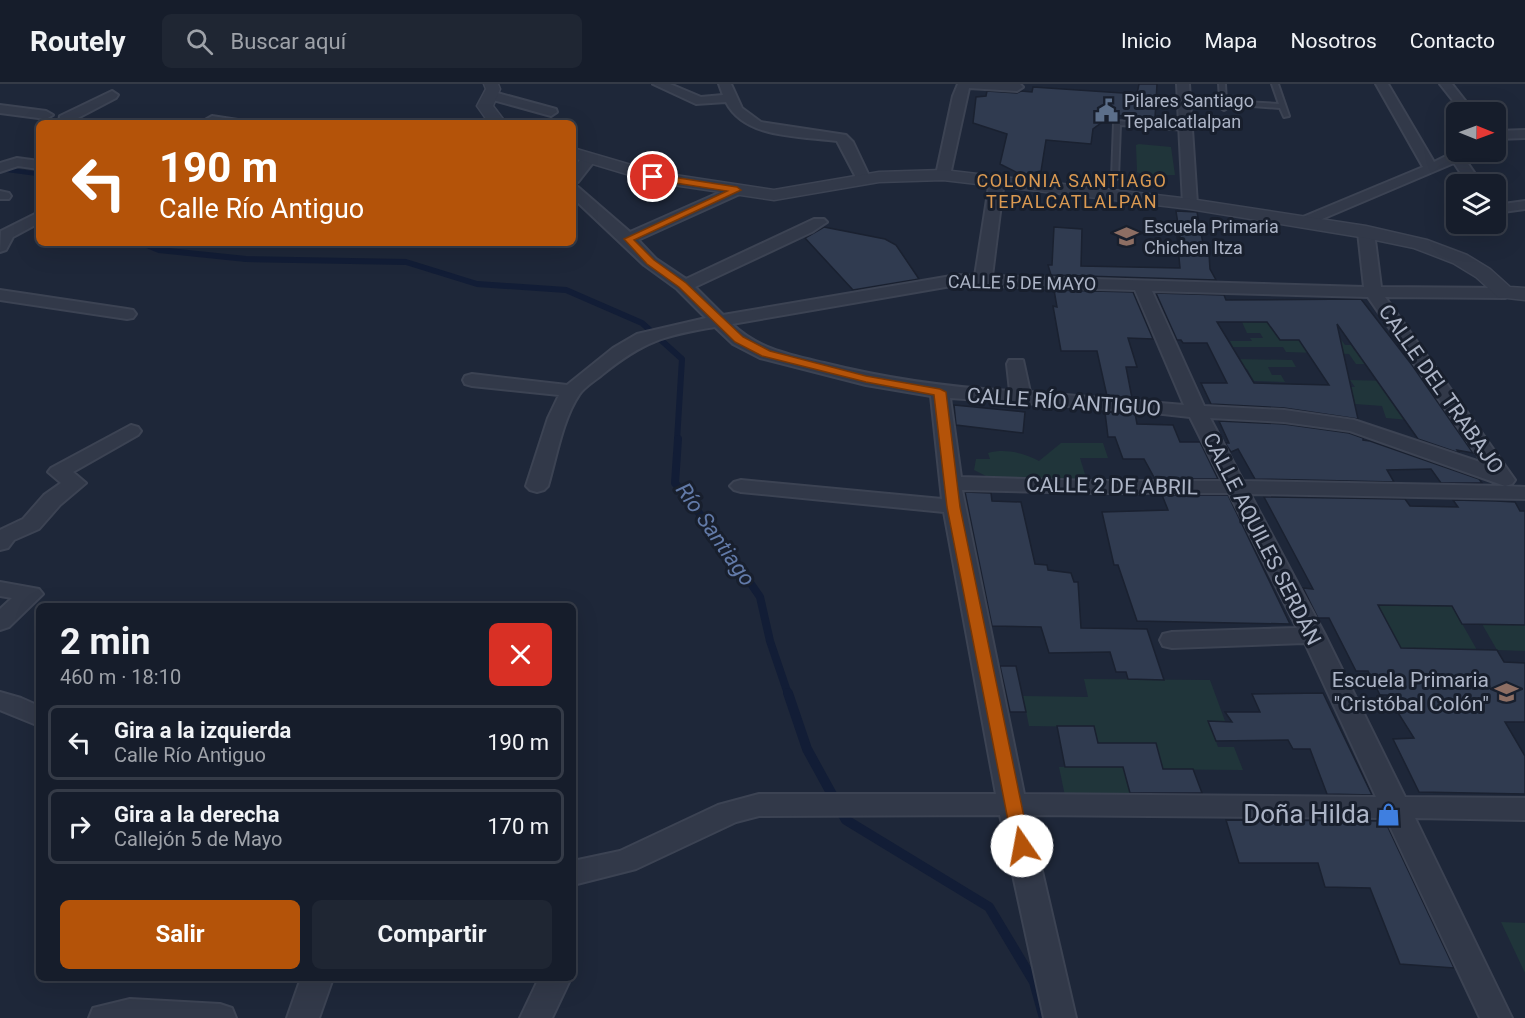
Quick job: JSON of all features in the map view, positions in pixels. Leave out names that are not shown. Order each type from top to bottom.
[{"type":"street","points":[[659,84],[700,101],[730,98]]},
{"type":"street","points":[[725,84],[740,118],[758,126],[842,138],[864,180]]},
{"type":"street","points":[[943,175],[959,96],[964,84],[1017,87]]},
{"type":"street","points":[[1184,84],[1190,204]]},
{"type":"street","points":[[1382,84],[1431,169]]},
{"type":"street","points":[[1446,84],[1460,102]]},
{"type":"street","points":[[495,120],[485,106],[491,89],[551,112]]},
{"type":"street","points":[[66,120],[112,95]]},
{"type":"street","points":[[0,109],[46,115]]},
{"type":"street","points":[[1506,135],[1525,134]]},
{"type":"street","points":[[581,156],[653,177],[782,195],[901,175],[943,175],[1190,204],[1366,232],[1420,244],[1451,255],[1515,294]]},
{"type":"street","points":[[0,157],[36,165]]},
{"type":"street","points":[[0,168],[17,162]]},
{"type":"street","points":[[1304,222],[1446,162]]},
{"type":"street","points":[[983,280],[997,180]]},
{"type":"street","points":[[628,239],[737,190]]},
{"type":"street","name":"CALLE RÍO ANTIGUO","points":[[576,193],[650,262],[683,285],[717,321],[739,339],[766,354],[866,379],[940,392],[1127,404],[1197,412],[1284,416],[1354,426],[1518,492]]},
{"type":"street","points":[[1506,208],[1525,205]]},
{"type":"street","points":[[0,247],[8,234],[36,219]]},
{"type":"street","points":[[683,285],[702,280],[714,272],[819,222]]},
{"type":"street","name":"CALLE DEL TRABAJO","points":[[1366,232],[1373,292],[1518,492]]},
{"type":"street","name":"CALLE 5 DE MAYO","points":[[537,486],[558,418],[571,392],[618,352],[643,338],[683,327],[930,283],[983,280],[1142,286],[1515,294]]},
{"type":"street","name":"CALLE AQUILES SERDÁN","points":[[1142,286],[1197,412],[1313,635],[1496,1018]]},
{"type":"street","points":[[0,295],[127,314]]},
{"type":"street","points":[[544,387],[585,365],[618,352]]},
{"type":"street","points":[[1016,364],[1021,398]]},
{"type":"street","points":[[472,380],[571,392]]},
{"type":"street","points":[[940,392],[952,495],[1012,804],[1060,1018]]},
{"type":"street","points":[[0,543],[6,535],[31,524],[52,500],[75,483],[58,472],[131,430]]},
{"type":"street","name":"CALLE 2 DE ABRIL","points":[[741,486],[952,495],[1094,488],[1518,492]]},
{"type":"street","points":[[0,589],[31,594],[0,622]]},
{"type":"street","points":[[1172,639],[1313,635]]},
{"type":"street","points":[[0,701],[36,716]]},
{"type":"street","points":[[576,872],[626,861],[728,813],[759,806],[853,803],[1525,809]]},
{"type":"street","points":[[303,1018],[316,981]]},
{"type":"street","points":[[537,1018],[554,981]]},
{"type":"street","points":[[105,1018],[112,1015],[149,1013],[220,1018]]},
{"type":"lane","points":[[1222,84],[1224,105]]},
{"type":"lane","points":[[1275,84],[1286,116]]},
{"type":"lane","points":[[1185,99],[1224,105],[1282,106]]},
{"type":"lane","points":[[1252,104],[1254,112]]},
{"type":"lane","points":[[1115,178],[1117,123],[1186,128]]},
{"type":"green space","points":[[1136,145],[1171,147],[1175,175],[1143,175],[1137,172]]},
{"type":"green space","points":[[1242,322],[1329,323],[1345,345],[1351,345],[1355,351],[1367,351],[1386,364],[1356,364],[1349,354],[1286,352],[1283,347],[1233,347],[1230,341],[1252,341],[1250,338],[1263,338],[1260,333],[1247,333]]},
{"type":"green space","points":[[1237,359],[1292,360],[1296,367],[1268,367],[1272,375],[1281,375],[1285,382],[1254,381]]},
{"type":"green space","points":[[1350,380],[1388,381],[1409,420],[1386,418],[1382,406],[1355,404],[1353,395],[1338,393],[1334,387],[1355,387]]},
{"type":"green space","points":[[1061,443],[1103,443],[1108,458],[1080,458],[1087,481],[990,478],[974,470],[976,459],[990,459],[988,453],[1014,452],[1039,461]]},
{"type":"green space","points":[[1385,579],[1430,595],[1437,606],[1452,606],[1477,650],[1397,648],[1378,605],[1400,605]]},
{"type":"green space","points":[[1482,624],[1525,625],[1525,651],[1497,650]]},
{"type":"green space","points":[[1084,679],[1210,680],[1225,721],[1209,722],[1218,747],[1234,747],[1243,770],[1124,769],[1131,797],[1065,796],[1059,767],[1105,767],[1094,727],[1029,726],[1023,696],[1088,697]]},
{"type":"green space","points":[[1501,922],[1525,923],[1525,973]]},
{"type":"building","points":[[1139,84],[1157,84],[1155,118],[1112,115],[1093,129],[1091,144],[1046,140],[1041,171],[1022,175],[1000,164],[1007,134],[973,123],[976,97],[986,96],[987,91],[1032,92],[1033,87],[1137,94]]},
{"type":"building","points":[[1176,211],[1197,212],[1205,254],[1209,254],[1210,269],[1216,280],[1051,275],[1048,265],[1052,265],[1054,227],[1082,229],[1081,266],[1180,268],[1177,236],[1180,237]]},
{"type":"building","points":[[824,227],[885,239],[896,245],[919,279],[853,290],[805,238]]},
{"type":"building","points":[[1054,290],[1133,292],[1153,339],[1128,338],[1137,367],[1126,367],[1132,398],[1107,396],[1097,351],[1061,351],[1053,306],[1057,307]]},
{"type":"building","points":[[1156,293],[1224,295],[1226,300],[1361,299],[1412,365],[1473,453],[1457,450],[1459,453],[1418,439],[1337,324],[1358,419],[1284,408],[1211,404],[1201,383],[1227,383],[1207,343],[1183,343],[1177,340]],"holes":[[[1217,322],[1267,322],[1280,340],[1299,340],[1329,385],[1254,383]]]},
{"type":"building","points":[[954,405],[1025,412],[1023,433],[956,425]]},
{"type":"building","points":[[1105,412],[1135,413],[1137,424],[1173,425],[1180,442],[1200,442],[1218,479],[1155,479],[1144,459],[1123,459],[1115,437],[1108,437]]},
{"type":"building","points":[[1219,421],[1284,424],[1349,433],[1363,440],[1479,479],[1482,483],[1441,483],[1431,469],[1387,470],[1394,482],[1255,479],[1238,449],[1231,452],[1225,443],[1229,443]]},
{"type":"building","points":[[965,492],[991,493],[992,501],[1021,502],[1035,564],[1047,565],[1048,570],[1071,573],[1074,582],[1078,582],[1081,628],[1147,629],[1164,680],[1128,679],[1126,672],[1116,672],[1110,652],[1049,653],[1041,627],[992,626]]},
{"type":"building","points":[[1162,495],[1228,495],[1290,624],[1137,621],[1118,565],[1114,565],[1102,512],[1168,510]]},
{"type":"building","points":[[1264,497],[1405,499],[1410,506],[1458,507],[1453,500],[1515,502],[1520,511],[1525,511],[1525,625],[1462,624],[1452,606],[1378,605],[1401,648],[1497,650],[1504,662],[1525,663],[1525,722],[1505,722],[1525,756],[1525,794],[1419,792],[1393,739],[1414,738],[1387,695],[1380,695],[1368,671],[1356,671],[1329,618],[1318,618],[1303,588],[1313,589]]},
{"type":"building","points":[[1000,666],[1016,666],[1026,712],[1010,712]]},
{"type":"building","points":[[1323,693],[1372,795],[1327,794],[1310,749],[1293,749],[1288,740],[1216,741],[1208,721],[1232,722],[1225,712],[1260,712],[1252,694]]},
{"type":"building","points":[[1057,726],[1094,726],[1098,743],[1156,743],[1163,769],[1193,769],[1202,793],[1130,793],[1123,767],[1065,767]]},
{"type":"building","points":[[1226,820],[1385,821],[1454,968],[1400,964],[1370,888],[1325,887],[1318,863],[1239,863]]},
{"type":"waterway","name":"Río Santiago","points":[[0,169],[36,174]]},
{"type":"waterway","name":"Río Santiago","points":[[149,246],[159,250],[246,259],[406,262],[477,284],[566,290],[642,323],[682,359],[677,440]]},
{"type":"waterway","name":"Río Santiago","points":[[678,439],[675,483],[723,543],[760,597],[770,641],[788,694]]},
{"type":"waterway","name":"Río Santiago","points":[[788,693],[807,749],[846,820],[989,907],[1034,982],[1044,1018]]},
{"type":"place","name":"Pilares Santiago Tepalcatlalpan","points":[[1106,111]]},
{"type":"place","name":"Escuela Primaria Chichen Itza","points":[[1126,237]]},
{"type":"place","name":"Escuela Primaria \"Cristóbal Colón\"","points":[[1507,692]]},
{"type":"place","name":"Doña Hilda","points":[[1388,814]]},
{"type":"district","name":"COLONIA SANTIAGO TEPALCATLALPAN","points":[[1072,191]]},
{"type":"route","points":[[653,177],[737,190],[628,239],[650,262],[683,285],[717,321],[739,339],[766,354],[806,365],[866,379],[940,392],[954,507],[1022,846]]}]
